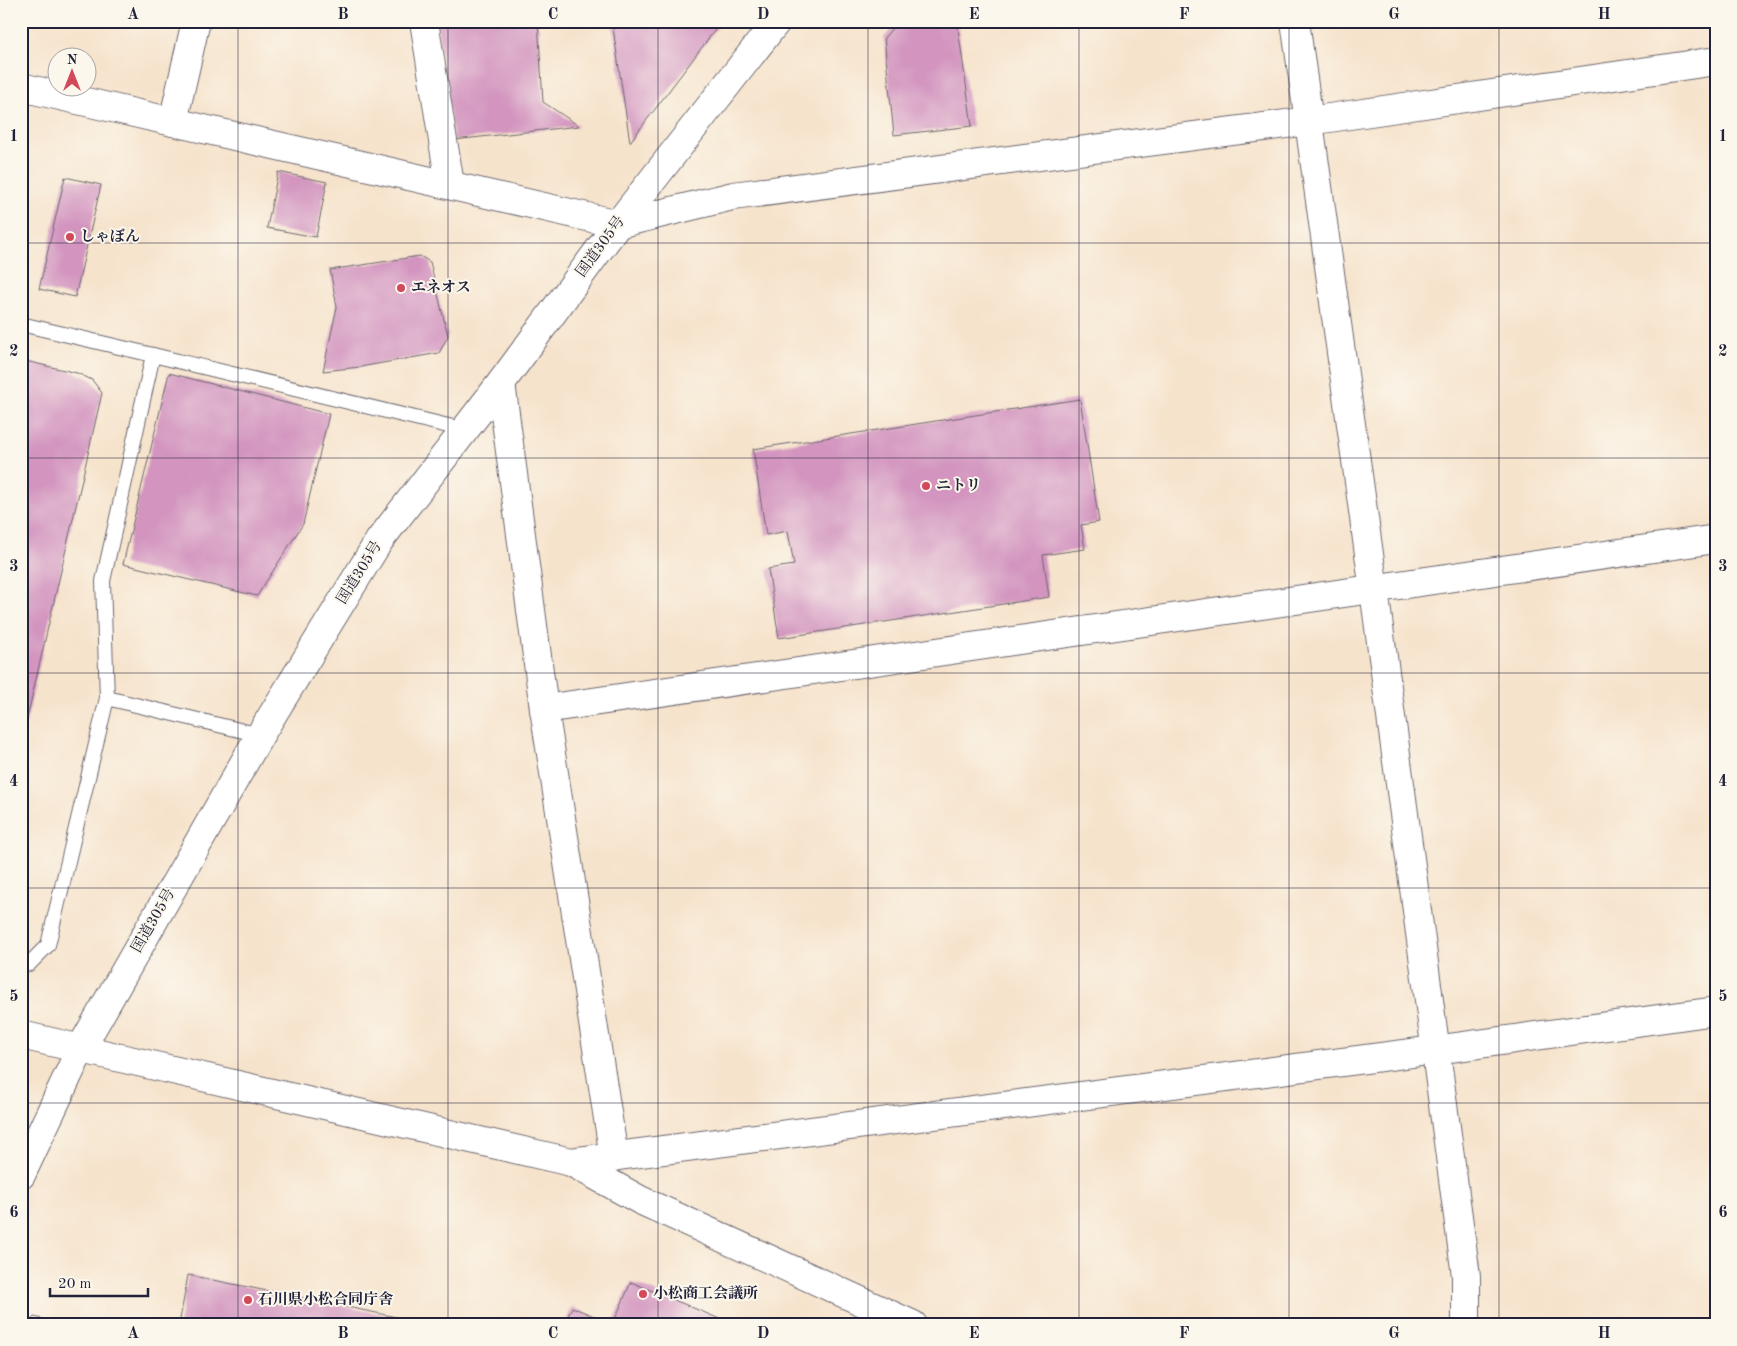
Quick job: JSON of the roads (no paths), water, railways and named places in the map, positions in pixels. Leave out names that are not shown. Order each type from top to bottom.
[{"type":"main road","points":[[173,122],[196,21]]},
{"type":"main road","points":[[424,21],[450,185]]},
{"type":"main road","name":"国道305号","points":[[21,1175],[81,1048],[260,735],[379,541],[501,383],[618,224],[776,21]]},
{"type":"main road","points":[[1294,21],[1374,590],[1466,1276],[1466,1325]]},
{"type":"main road","points":[[21,87],[618,224],[733,196],[1309,121],[1716,61]]},
{"type":"main road","points":[[501,383],[544,709],[614,1156]]},
{"type":"main road","points":[[544,709],[1716,539]]},
{"type":"main road","points":[[571,1162],[1435,1050],[1716,1011]]},
{"type":"main road","points":[[21,1035],[571,1162],[640,1200],[912,1325]]},
{"type":"lane","points":[[21,324],[465,430]]},
{"type":"lane","points":[[21,966],[29,964],[48,945],[107,698],[103,580],[153,355]]},
{"type":"lane","points":[[107,698],[260,735]]},
{"type":"place","name":"しゃぼん","points":[[70,237]]},
{"type":"place","name":"エネオス","points":[[401,288]]},
{"type":"place","name":"ニトリ","points":[[926,486]]},
{"type":"place","name":"小松商工会議所","points":[[643,1294]]},
{"type":"place","name":"石川県小松合同庁舎","points":[[248,1300]]}]
